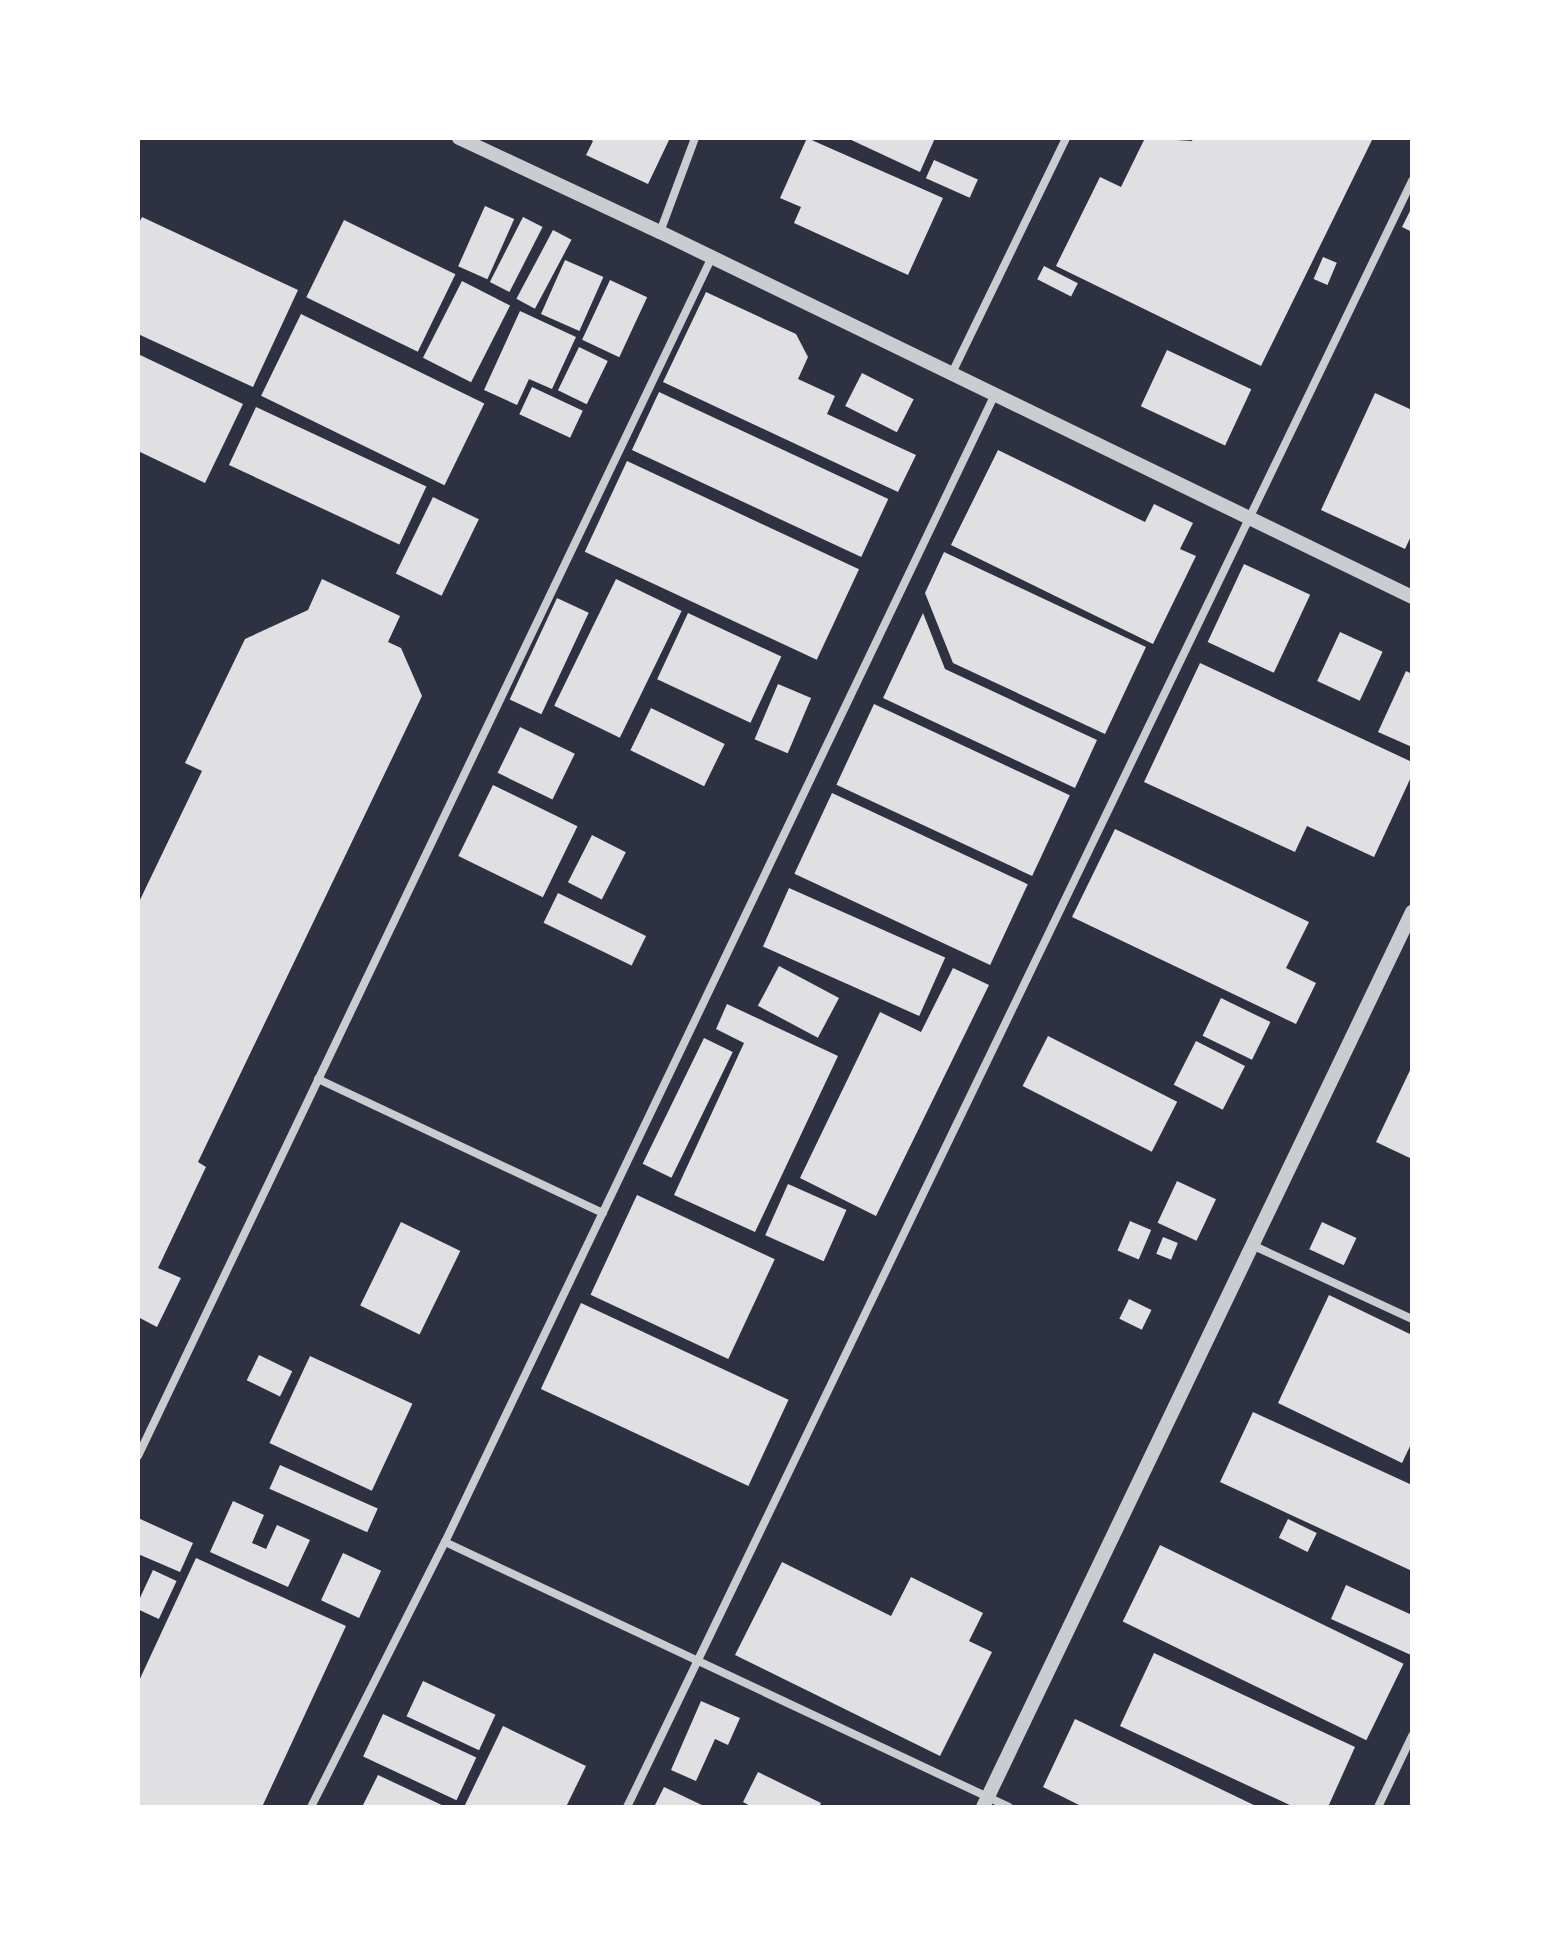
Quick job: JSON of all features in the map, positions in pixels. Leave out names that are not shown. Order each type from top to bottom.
[{"type":"street","points":[[459,138],[660,232],[1412,597]]},
{"type":"street","points":[[660,232],[695,138]]},
{"type":"street","points":[[952,373],[1066,138]]},
{"type":"street","points":[[627,1807],[1412,181]]},
{"type":"street","points":[[138,1456],[711,259]]},
{"type":"street","points":[[311,1807],[445,1542],[995,394]]},
{"type":"street","points":[[985,1802],[1412,912]]},
{"type":"street","points":[[318,1079],[603,1213]]},
{"type":"street","points":[[1252,1245],[1412,1319]]},
{"type":"street","points":[[445,1542],[985,1802],[1009,1807]]},
{"type":"street","points":[[1378,1807],[1412,1736]]},
{"type":"building","points":[[587,138],[670,138],[648,184],[586,155],[593,141]]},
{"type":"building","points":[[807,138],[943,198],[908,275],[794,223],[801,207],[780,198]]},
{"type":"building","points":[[847,138],[935,138],[920,172]]},
{"type":"building","points":[[1145,138],[1192,141],[1193,138],[1373,138],[1261,366],[1056,266],[1100,177],[1121,187]]},
{"type":"building","points":[[934,160],[978,180],[970,198],[926,178]]},
{"type":"building","points":[[485,206],[514,219],[487,279],[458,266]]},
{"type":"building","points":[[1412,207],[1412,232],[1402,227]]},
{"type":"building","points":[[142,217],[298,290],[253,387],[138,334],[138,225]]},
{"type":"building","points":[[523,217],[543,227],[509,292],[490,282]]},
{"type":"building","points":[[344,220],[455,274],[418,352],[306,297]]},
{"type":"building","points":[[553,230],[572,240],[535,309],[516,299]]},
{"type":"building","points":[[1323,257],[1337,263],[1327,285],[1314,279]]},
{"type":"building","points":[[565,260],[603,277],[579,331],[541,314]]},
{"type":"building","points":[[1044,266],[1078,283],[1071,297],[1037,279]]},
{"type":"building","points":[[610,280],[647,297],[619,357],[582,340]]},
{"type":"building","points":[[462,281],[510,306],[471,382],[423,358]]},
{"type":"building","points":[[706,292],[796,334],[808,357],[798,379],[835,396],[827,414],[916,455],[898,492],[663,382]]},
{"type":"building","points":[[520,311],[576,337],[552,389],[529,379],[517,405],[484,390]]},
{"type":"building","points":[[301,314],[484,403],[444,485],[261,396]]},
{"type":"building","points":[[579,347],[608,361],[587,404],[558,390]]},
{"type":"building","points":[[1167,350],[1251,389],[1225,445],[1141,406]]},
{"type":"building","points":[[138,354],[243,404],[205,483],[138,451]]},
{"type":"building","points":[[862,373],[914,399],[897,432],[845,406]]},
{"type":"building","points":[[532,387],[583,411],[570,438],[519,414]]},
{"type":"building","points":[[659,392],[888,499],[861,557],[632,450]]},
{"type":"building","points":[[1375,393],[1412,410],[1412,534],[1405,549],[1321,510]]},
{"type":"building","points":[[256,407],[426,486],[399,544],[229,465]]},
{"type":"building","points":[[998,450],[1145,522],[1154,504],[1193,523],[1180,549],[1196,556],[1153,644],[951,545]]},
{"type":"building","points":[[627,461],[859,569],[817,660],[585,552]]},
{"type":"building","points":[[433,497],[479,519],[442,596],[396,573]]},
{"type":"building","points":[[944,552],[1146,647],[1105,734],[953,663],[925,593]]},
{"type":"building","points":[[1244,564],[1310,595],[1274,673],[1208,642]]},
{"type":"building","points":[[322,579],[400,616],[388,642],[401,648],[422,696],[198,1162],[206,1167],[158,1268],[181,1278],[157,1327],[138,1317],[138,904],[202,771],[185,763],[245,639],[308,610]]},
{"type":"building","points":[[616,579],[682,611],[620,738],[554,706]]},
{"type":"building","points":[[557,598],[589,613],[541,714],[510,700]]},
{"type":"building","points":[[688,613],[781,657],[750,723],[657,679]]},
{"type":"building","points":[[923,613],[945,669],[1097,740],[1075,788],[883,698]]},
{"type":"building","points":[[1340,632],[1383,652],[1360,701],[1317,681]]},
{"type":"building","points":[[1200,663],[1412,762],[1412,775],[1374,857],[1307,826],[1295,852],[1144,782]]},
{"type":"building","points":[[1406,671],[1412,674],[1412,747],[1378,732]]},
{"type":"building","points":[[778,684],[811,698],[788,753],[755,739]]},
{"type":"building","points":[[874,704],[1070,795],[1032,876],[836,785]]},
{"type":"building","points":[[651,708],[725,744],[704,786],[630,750]]},
{"type":"building","points":[[520,727],[575,754],[552,800],[498,773]]},
{"type":"building","points":[[493,785],[577,826],[543,897],[458,856]]},
{"type":"building","points":[[832,793],[1028,884],[990,965],[794,874]]},
{"type":"building","points":[[1115,829],[1309,922],[1286,968],[1316,983],[1296,1024],[1072,917]]},
{"type":"building","points":[[592,835],[626,852],[602,899],[568,882]]},
{"type":"building","points":[[789,888],[945,958],[919,1016],[763,946]]},
{"type":"building","points":[[558,893],[646,936],[632,966],[544,923]]},
{"type":"building","points":[[779,966],[839,998],[818,1038],[758,1006]]},
{"type":"building","points":[[953,968],[989,985],[876,1216],[800,1178],[880,1012],[921,1032]]},
{"type":"building","points":[[1221,998],[1270,1022],[1252,1060],[1203,1036]]},
{"type":"building","points":[[727,1004],[838,1056],[755,1232],[674,1195],[744,1043],[716,1029]]},
{"type":"building","points":[[1048,1036],[1177,1102],[1152,1152],[1023,1086]]},
{"type":"building","points":[[704,1038],[733,1052],[671,1178],[643,1164]]},
{"type":"building","points":[[1196,1041],[1245,1066],[1223,1110],[1174,1085]]},
{"type":"building","points":[[1412,1066],[1412,1159],[1376,1142]]},
{"type":"building","points":[[1177,1181],[1216,1199],[1197,1241],[1158,1223]]},
{"type":"building","points":[[788,1184],[846,1210],[824,1261],[765,1235]]},
{"type":"building","points":[[637,1195],[775,1259],[728,1359],[591,1295]]},
{"type":"building","points":[[1130,1221],[1151,1230],[1139,1259],[1117,1250]]},
{"type":"building","points":[[401,1222],[460,1251],[420,1335],[360,1306]]},
{"type":"building","points":[[1322,1222],[1356,1238],[1344,1265],[1309,1249]]},
{"type":"building","points":[[1163,1237],[1178,1243],[1171,1260],[1156,1254]]},
{"type":"building","points":[[1329,1295],[1412,1335],[1412,1442],[1402,1463],[1278,1403]]},
{"type":"building","points":[[1129,1299],[1151,1310],[1142,1330],[1119,1319]]},
{"type":"building","points":[[581,1303],[789,1400],[748,1486],[541,1389]]},
{"type":"building","points":[[259,1355],[292,1371],[280,1396],[247,1380]]},
{"type":"building","points":[[310,1356],[412,1404],[372,1491],[269,1443]]},
{"type":"building","points":[[1253,1412],[1412,1485],[1412,1571],[1220,1482]]},
{"type":"building","points":[[280,1465],[378,1509],[367,1532],[269,1489]]},
{"type":"building","points":[[233,1501],[264,1515],[252,1543],[266,1549],[277,1525],[310,1540],[288,1587],[210,1552]]},
{"type":"building","points":[[138,1518],[193,1543],[180,1572],[138,1554]]},
{"type":"building","points":[[1288,1519],[1317,1533],[1308,1552],[1279,1538]]},
{"type":"building","points":[[1160,1545],[1404,1664],[1366,1740],[1123,1621]]},
{"type":"building","points":[[343,1553],[381,1571],[359,1618],[321,1600]]},
{"type":"building","points":[[196,1558],[346,1626],[262,1807],[138,1807],[138,1683]]},
{"type":"building","points":[[782,1562],[891,1616],[911,1577],[983,1613],[969,1641],[992,1652],[940,1756],[735,1655]]},
{"type":"building","points":[[153,1570],[177,1581],[159,1619],[138,1609],[138,1602]]},
{"type":"building","points":[[1346,1585],[1412,1615],[1411,1655],[1331,1619]]},
{"type":"building","points":[[1154,1653],[1355,1747],[1328,1807],[1294,1807],[1120,1726]]},
{"type":"building","points":[[423,1681],[496,1715],[479,1750],[407,1716]]},
{"type":"building","points":[[701,1701],[740,1718],[728,1745],[715,1739],[696,1781],[671,1770]]},
{"type":"building","points":[[383,1714],[476,1758],[456,1800],[363,1757]]},
{"type":"building","points":[[1075,1719],[1258,1807],[1083,1807],[1043,1787]]},
{"type":"building","points":[[503,1726],[586,1766],[566,1807],[464,1807]]},
{"type":"building","points":[[758,1772],[821,1803],[819,1807],[752,1807],[743,1802]]},
{"type":"building","points":[[378,1775],[446,1807],[362,1807]]},
{"type":"building","points":[[664,1787],[706,1807],[654,1807]]}]
